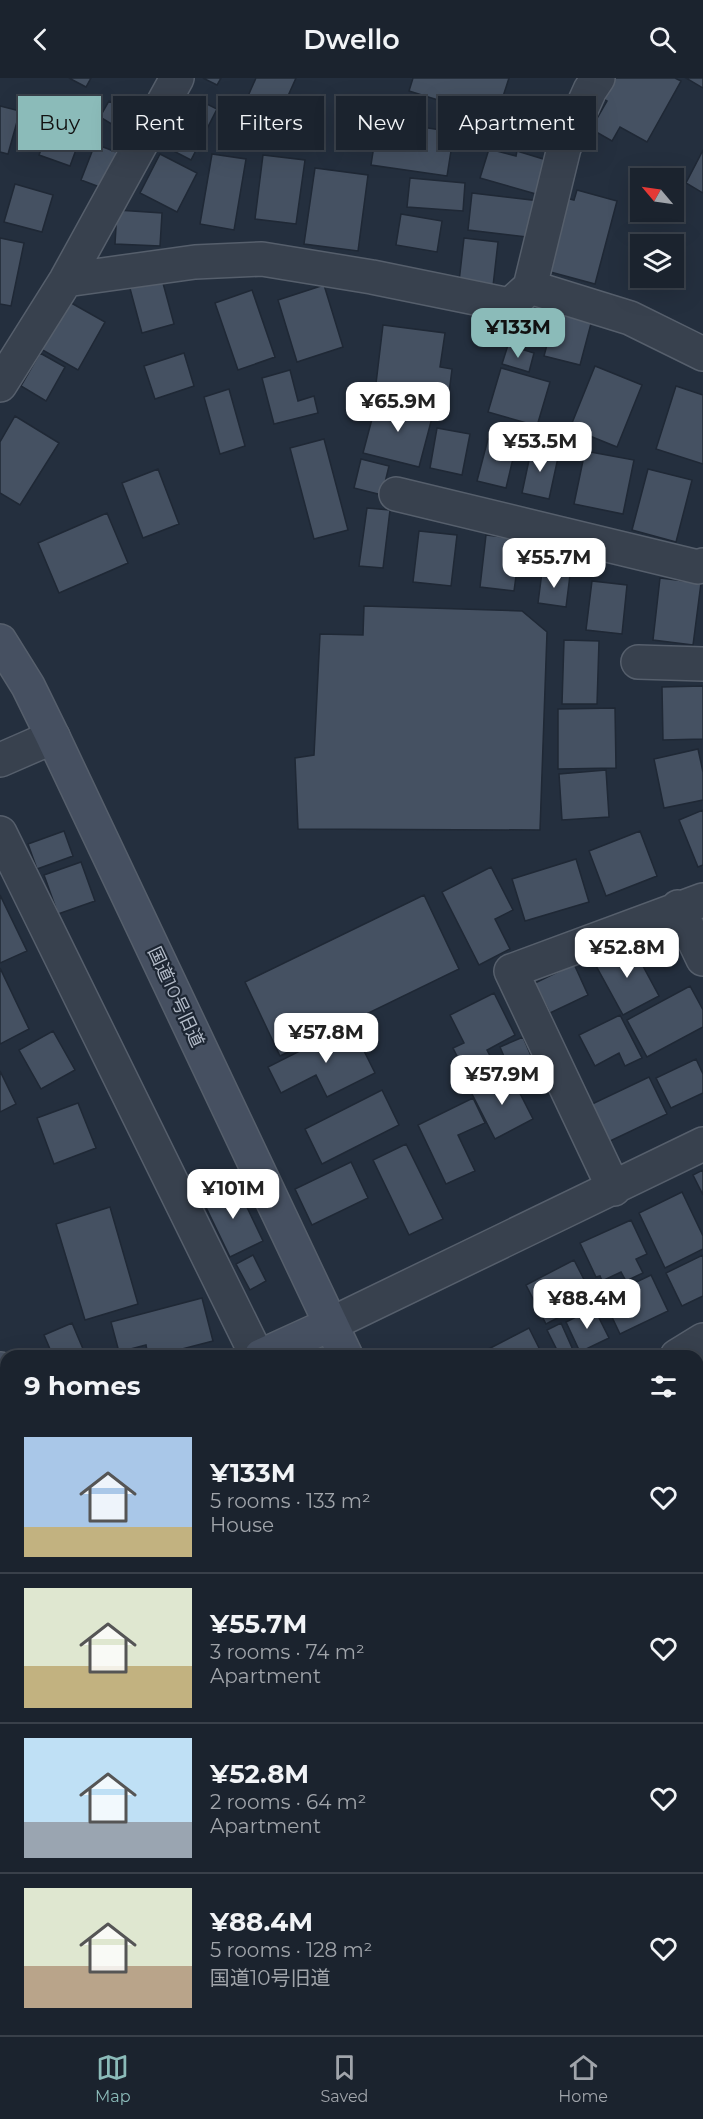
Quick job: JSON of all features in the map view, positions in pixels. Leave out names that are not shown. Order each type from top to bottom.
[{"type":"street","points":[[0,385],[66,280],[177,78]]},
{"type":"street","points":[[66,280],[195,262],[262,259],[372,277],[510,305],[530,287],[564,148],[590,90],[598,78]]},
{"type":"street","points":[[530,287],[630,318],[703,354]]},
{"type":"street","points":[[396,494],[698,567],[703,565]]},
{"type":"street","name":"国道10号旧道","points":[[0,640],[28,686],[53,736],[343,1350]]},
{"type":"street","points":[[638,662],[703,664]]},
{"type":"street","points":[[0,760],[53,736]]},
{"type":"street","points":[[0,833],[256,1350]]},
{"type":"street","points":[[614,1189],[511,971],[691,903],[703,959]]},
{"type":"street","points":[[272,1350],[614,1189],[703,1144]]},
{"type":"street","points":[[687,1350],[703,1340]]},
{"type":"building","points":[[69,78],[91,78],[86,87]]},
{"type":"building","points":[[203,78],[221,78],[217,85]]},
{"type":"building","points":[[256,78],[296,78],[288,96],[248,96]]},
{"type":"building","points":[[413,78],[509,78],[503,96],[438,96],[438,100],[409,91]]},
{"type":"building","points":[[607,78],[675,78],[681,81],[647,142],[620,127],[612,141],[596,132],[596,120],[607,101],[597,95]]},
{"type":"building","points":[[686,78],[703,78],[703,88]]},
{"type":"building","points":[[109,101],[113,103],[113,125],[101,118]]},
{"type":"building","points":[[206,104],[217,109],[206,131]]},
{"type":"building","points":[[0,106],[18,110],[18,118],[8,154],[0,152]]},
{"type":"building","points":[[426,128],[438,130],[438,150],[451,150],[447,176],[371,165],[373,150],[426,150]]},
{"type":"building","points":[[101,146],[119,153],[105,189],[81,180],[93,150],[101,150]]},
{"type":"building","points":[[41,150],[76,150],[70,166],[39,155]]},
{"type":"building","points":[[172,150],[196,150],[191,160]]},
{"type":"building","points":[[489,150],[516,156],[517,151],[553,162],[543,196],[480,178]]},
{"type":"building","points":[[703,150],[703,193],[686,183]]},
{"type":"building","points":[[160,154],[197,173],[177,212],[140,193]]},
{"type":"building","points":[[212,154],[246,159],[234,230],[200,224]]},
{"type":"building","points":[[263,155],[305,160],[296,224],[255,219]]},
{"type":"building","points":[[315,168],[368,175],[358,251],[304,244]]},
{"type":"building","points":[[410,178],[465,183],[463,211],[407,207]]},
{"type":"building","points":[[15,184],[53,195],[42,232],[4,222]]},
{"type":"building","points":[[577,190],[617,201],[595,284],[543,270],[562,197],[574,200]]},
{"type":"building","points":[[472,193],[540,201],[535,238],[468,230]]},
{"type":"building","points":[[117,210],[162,213],[160,246],[115,244]]},
{"type":"building","points":[[401,214],[442,221],[437,252],[396,245]]},
{"type":"building","points":[[0,238],[24,243],[11,306],[0,304]]},
{"type":"building","points":[[464,238],[498,242],[493,286],[459,282]]},
{"type":"building","points":[[160,272],[174,324],[142,333],[128,281]]},
{"type":"building","points":[[324,285],[343,347],[297,362],[278,300]]},
{"type":"building","points":[[252,290],[275,357],[238,370],[215,303]]},
{"type":"building","points":[[66,300],[105,322],[78,370],[39,348]]},
{"type":"building","points":[[557,307],[593,316],[580,365],[544,356]]},
{"type":"building","points":[[383,325],[445,333],[440,367],[452,369],[448,401],[375,392]]},
{"type":"building","points":[[508,345],[534,353],[529,372],[502,364]]},
{"type":"building","points":[[40,353],[65,367],[46,401],[21,386]]},
{"type":"building","points":[[184,353],[194,386],[155,399],[144,366]]},
{"type":"building","points":[[595,366],[642,385],[617,447],[570,428]]},
{"type":"building","points":[[501,368],[550,382],[537,426],[488,412]]},
{"type":"building","points":[[290,370],[298,401],[314,396],[318,413],[274,424],[262,378]]},
{"type":"building","points":[[676,386],[703,395],[703,464],[656,449]]},
{"type":"building","points":[[229,389],[245,446],[220,454],[204,397]]},
{"type":"building","points":[[377,400],[433,414],[419,467],[363,453]]},
{"type":"building","points":[[15,416],[59,443],[20,505],[0,493],[0,442]]},
{"type":"building","points":[[437,428],[470,434],[462,475],[430,468]]},
{"type":"building","points":[[324,439],[348,530],[314,539],[290,448]]},
{"type":"building","points":[[488,439],[516,446],[506,488],[477,481]]},
{"type":"building","points":[[532,446],[559,453],[549,499],[522,493]]},
{"type":"building","points":[[585,451],[634,460],[623,514],[574,504]]},
{"type":"building","points":[[361,459],[389,466],[382,495],[354,488]]},
{"type":"building","points":[[158,469],[179,524],[143,538],[122,483]]},
{"type":"building","points":[[648,469],[692,480],[676,542],[632,530]]},
{"type":"building","points":[[367,508],[390,510],[383,568],[359,566]]},
{"type":"building","points":[[107,513],[128,563],[59,593],[38,543]]},
{"type":"building","points":[[419,531],[457,535],[451,586],[413,582]]},
{"type":"building","points":[[486,535],[521,539],[514,591],[480,587]]},
{"type":"building","points":[[542,572],[570,575],[566,607],[538,603]]},
{"type":"building","points":[[660,578],[701,583],[693,645],[653,640]]},
{"type":"building","points":[[592,581],[627,585],[622,634],[586,630]]},
{"type":"building","points":[[364,606],[522,611],[547,632],[540,830],[298,829],[295,758],[314,755],[320,634],[363,635]]},
{"type":"building","points":[[564,640],[599,641],[597,704],[562,704]]},
{"type":"building","points":[[703,686],[703,739],[663,740],[662,687]]},
{"type":"building","points":[[615,708],[616,768],[558,769],[558,709]]},
{"type":"building","points":[[698,749],[703,772],[703,800],[664,808],[654,759]]},
{"type":"building","points":[[606,770],[609,817],[562,820],[559,774]]},
{"type":"building","points":[[703,810],[703,865],[698,867],[679,820]]},
{"type":"building","points":[[64,831],[73,856],[37,869],[28,844]]},
{"type":"building","points":[[640,831],[657,876],[606,896],[589,851]]},
{"type":"building","points":[[576,859],[589,902],[525,921],[512,879]]},
{"type":"building","points":[[81,862],[95,901],[58,914],[44,875]]},
{"type":"building","points":[[491,867],[513,910],[495,919],[510,949],[479,965],[442,892]]},
{"type":"building","points":[[0,895],[27,951],[0,963]]},
{"type":"building","points":[[424,895],[459,969],[280,1056],[245,982]]},
{"type":"building","points":[[630,942],[659,996],[623,1015],[594,962]]},
{"type":"building","points":[[574,964],[588,995],[550,1013],[535,983]]},
{"type":"building","points":[[0,968],[29,1029],[0,1044]]},
{"type":"building","points":[[690,986],[703,1010],[703,1027],[647,1057],[627,1020]]},
{"type":"building","points":[[494,993],[515,1035],[487,1050],[499,1073],[472,1086],[453,1048],[464,1043],[450,1015]]},
{"type":"building","points":[[620,1015],[642,1058],[625,1066],[619,1053],[595,1066],[579,1035]]},
{"type":"building","points":[[351,1025],[375,1073],[327,1097],[316,1075],[281,1093],[268,1067]]},
{"type":"building","points":[[53,1031],[75,1070],[41,1089],[19,1050]]},
{"type":"building","points":[[523,1037],[535,1065],[512,1075],[500,1047]]},
{"type":"building","points":[[696,1059],[703,1074],[703,1093],[671,1108],[656,1078]]},
{"type":"building","points":[[0,1071],[16,1104],[0,1112]]},
{"type":"building","points":[[509,1072],[533,1119],[495,1139],[471,1092]]},
{"type":"building","points":[[649,1077],[667,1114],[608,1142],[590,1105]]},
{"type":"building","points":[[382,1090],[399,1125],[322,1164],[305,1129]]},
{"type":"building","points":[[473,1098],[485,1123],[458,1135],[475,1171],[446,1184],[418,1125]]},
{"type":"building","points":[[78,1103],[96,1148],[54,1164],[37,1118]]},
{"type":"building","points":[[406,1144],[443,1219],[409,1235],[373,1160]]},
{"type":"building","points":[[351,1162],[368,1198],[312,1225],[295,1189]]},
{"type":"building","points":[[703,1170],[703,1195],[693,1175]]},
{"type":"building","points":[[235,1182],[263,1241],[230,1257],[202,1199]]},
{"type":"building","points":[[682,1192],[703,1236],[703,1249],[665,1268],[639,1213]]},
{"type":"building","points":[[110,1207],[138,1304],[85,1320],[56,1224]]},
{"type":"building","points":[[631,1220],[647,1254],[636,1259],[643,1273],[626,1281],[621,1272],[602,1281],[600,1276],[596,1277],[580,1243]]},
{"type":"building","points":[[253,1255],[266,1281],[250,1290],[236,1264]]},
{"type":"building","points":[[703,1255],[703,1296],[682,1306],[666,1273]]},
{"type":"building","points":[[574,1260],[594,1299],[546,1324],[526,1285]]},
{"type":"building","points":[[651,1275],[668,1311],[620,1334],[603,1298]]},
{"type":"building","points":[[202,1298],[213,1341],[178,1350],[147,1350],[146,1345],[118,1350],[111,1322]]},
{"type":"building","points":[[594,1308],[609,1338],[584,1350],[579,1350],[566,1322]]},
{"type":"building","points":[[72,1323],[83,1350],[50,1350],[44,1335]]},
{"type":"building","points":[[561,1323],[573,1350],[557,1350],[547,1330]]},
{"type":"building","points":[[529,1328],[540,1350],[487,1350]]}]
